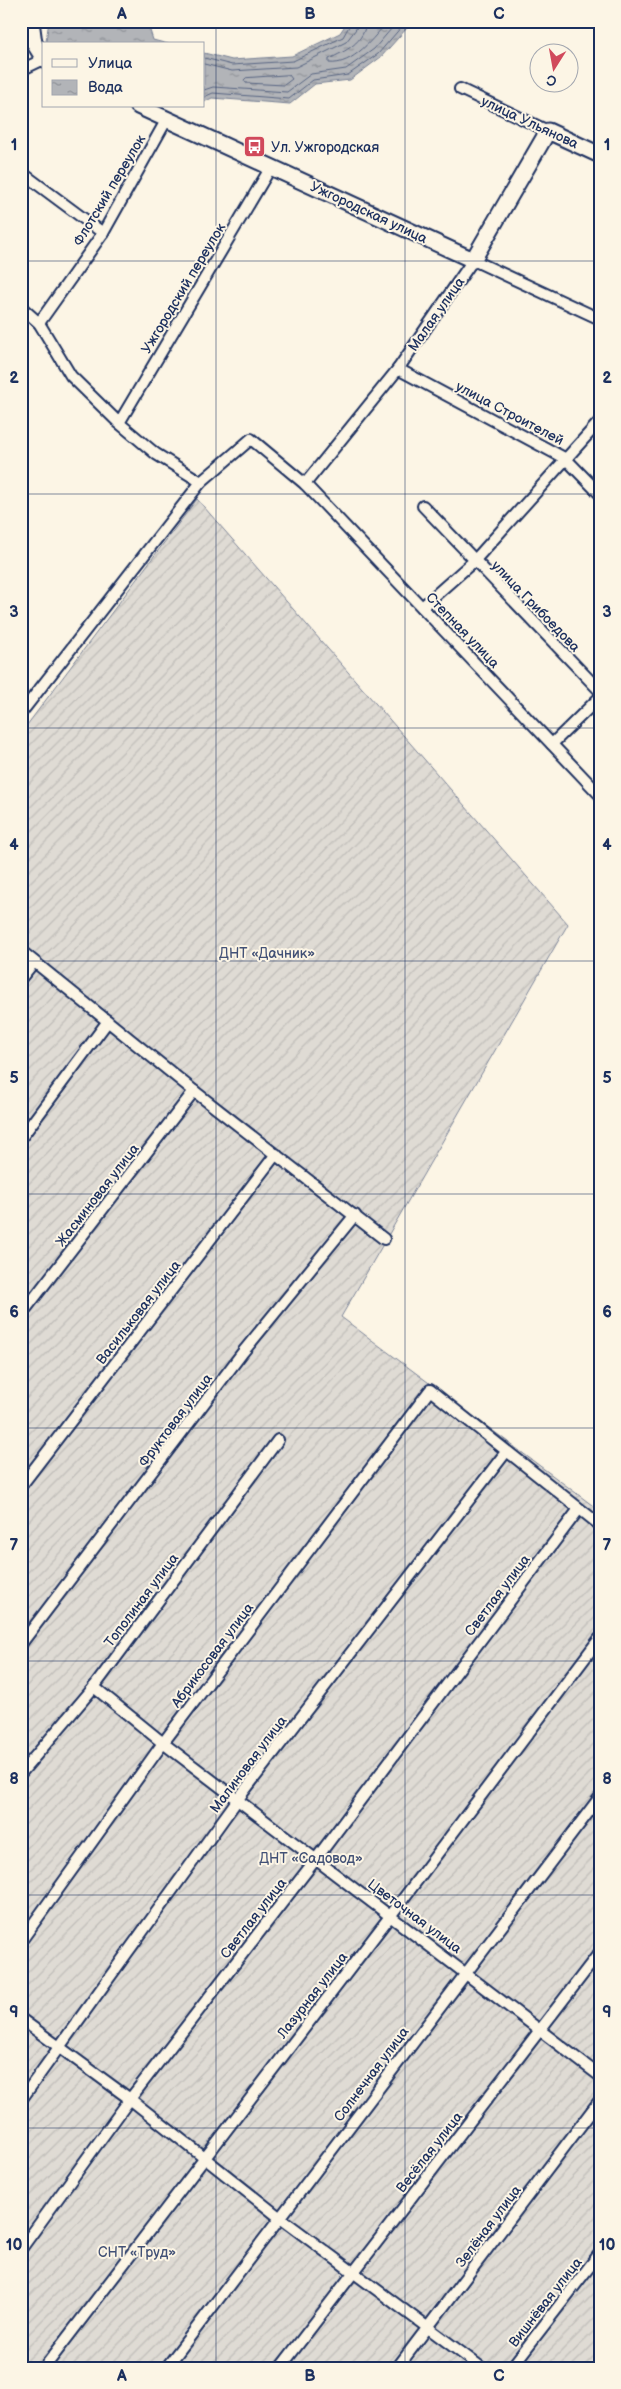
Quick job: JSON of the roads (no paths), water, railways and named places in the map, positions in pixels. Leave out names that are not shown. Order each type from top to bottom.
[{"type":"street","points":[[32,21],[34,43],[42,56]]},
{"type":"street","points":[[21,70],[42,60]]},
{"type":"street","name":"улица Ульянова","points":[[460,90],[600,155]]},
{"type":"street","name":"Ужгородская улица","points":[[142,108],[600,319]]},
{"type":"street","name":"Флотский переулок","points":[[39,323],[103,233],[167,119]]},
{"type":"street","name":"Малая улица","points":[[305,484],[398,369],[473,260],[548,131]]},
{"type":"street","name":"Ужгородский переулок","points":[[119,424],[271,167]]},
{"type":"street","points":[[21,172],[103,233]]},
{"type":"street","points":[[21,307],[39,323],[71,376],[119,424],[156,454],[201,482],[21,713]]},
{"type":"street","name":"улица Строителей","points":[[398,369],[566,459],[600,494]]},
{"type":"street","name":"улица Грибоедова","points":[[422,607],[474,561],[600,420]]},
{"type":"street","name":"Степная улица","points":[[201,482],[251,439],[305,484],[600,795]]},
{"type":"street","name":"улица Грибоедова","points":[[423,506],[600,692]]},
{"type":"street","points":[[552,744],[600,697]]},
{"type":"street","points":[[21,951],[194,1092],[384,1239]]},
{"type":"street","points":[[21,978],[34,962]]},
{"type":"street","points":[[21,1138],[108,1021]]},
{"type":"street","name":"Жасминовая улица","points":[[21,1316],[194,1092]]},
{"type":"street","name":"Васильковая улица","points":[[21,1486],[276,1154]]},
{"type":"street","name":"Фруктовая улица","points":[[21,1644],[237,1360],[355,1215]]},
{"type":"street","name":"Абрикосовая улица","points":[[21,1941],[163,1743],[430,1390],[506,1452]]},
{"type":"street","name":"Тополиная улица","points":[[21,1773],[94,1686],[278,1440]]},
{"type":"street","points":[[506,1452],[600,1525]]},
{"type":"street","name":"Малиновая улица","points":[[21,2100],[60,2049],[238,1799],[506,1452]]},
{"type":"street","name":"Светлая улица","points":[[21,2249],[130,2099],[316,1858],[579,1509]]},
{"type":"street","name":"Лазурная улица","points":[[44,2368],[204,2156],[391,1915],[600,1638]]},
{"type":"street","name":"Цветочная улица","points":[[94,1686],[163,1743],[466,1972],[600,2076]]},
{"type":"street","name":"Солнечная улица","points":[[166,2368],[600,1797]]},
{"type":"street","name":"Весёлая улица","points":[[280,2368],[600,1952]]},
{"type":"street","points":[[21,2018],[204,2156],[279,2217],[482,2368]]},
{"type":"street","name":"Зелёная улица","points":[[397,2368],[600,2100]]},
{"type":"street","name":"Вишнёвая улица","points":[[512,2368],[600,2253]]},
{"type":"water","points":[[49,21],[147,21],[153,40],[160,42],[47,42]]},
{"type":"water","points":[[348,21],[420,21],[407,28],[381,57],[350,80],[315,84],[290,104],[212,98],[205,102],[205,53],[232,60],[292,56],[340,33]]},
{"type":"waterway","points":[[21,44],[26,44]]},
{"type":"place","name":"Ул. Ужгородская","points":[[255,147]]},
{"type":"park label","name":"ДНТ «Дачник»","points":[[267,953]]},
{"type":"park label","name":"ДНТ «Садовод»","points":[[311,1858]]},
{"type":"park label","name":"СНТ «Труд»","points":[[137,2252]]}]
